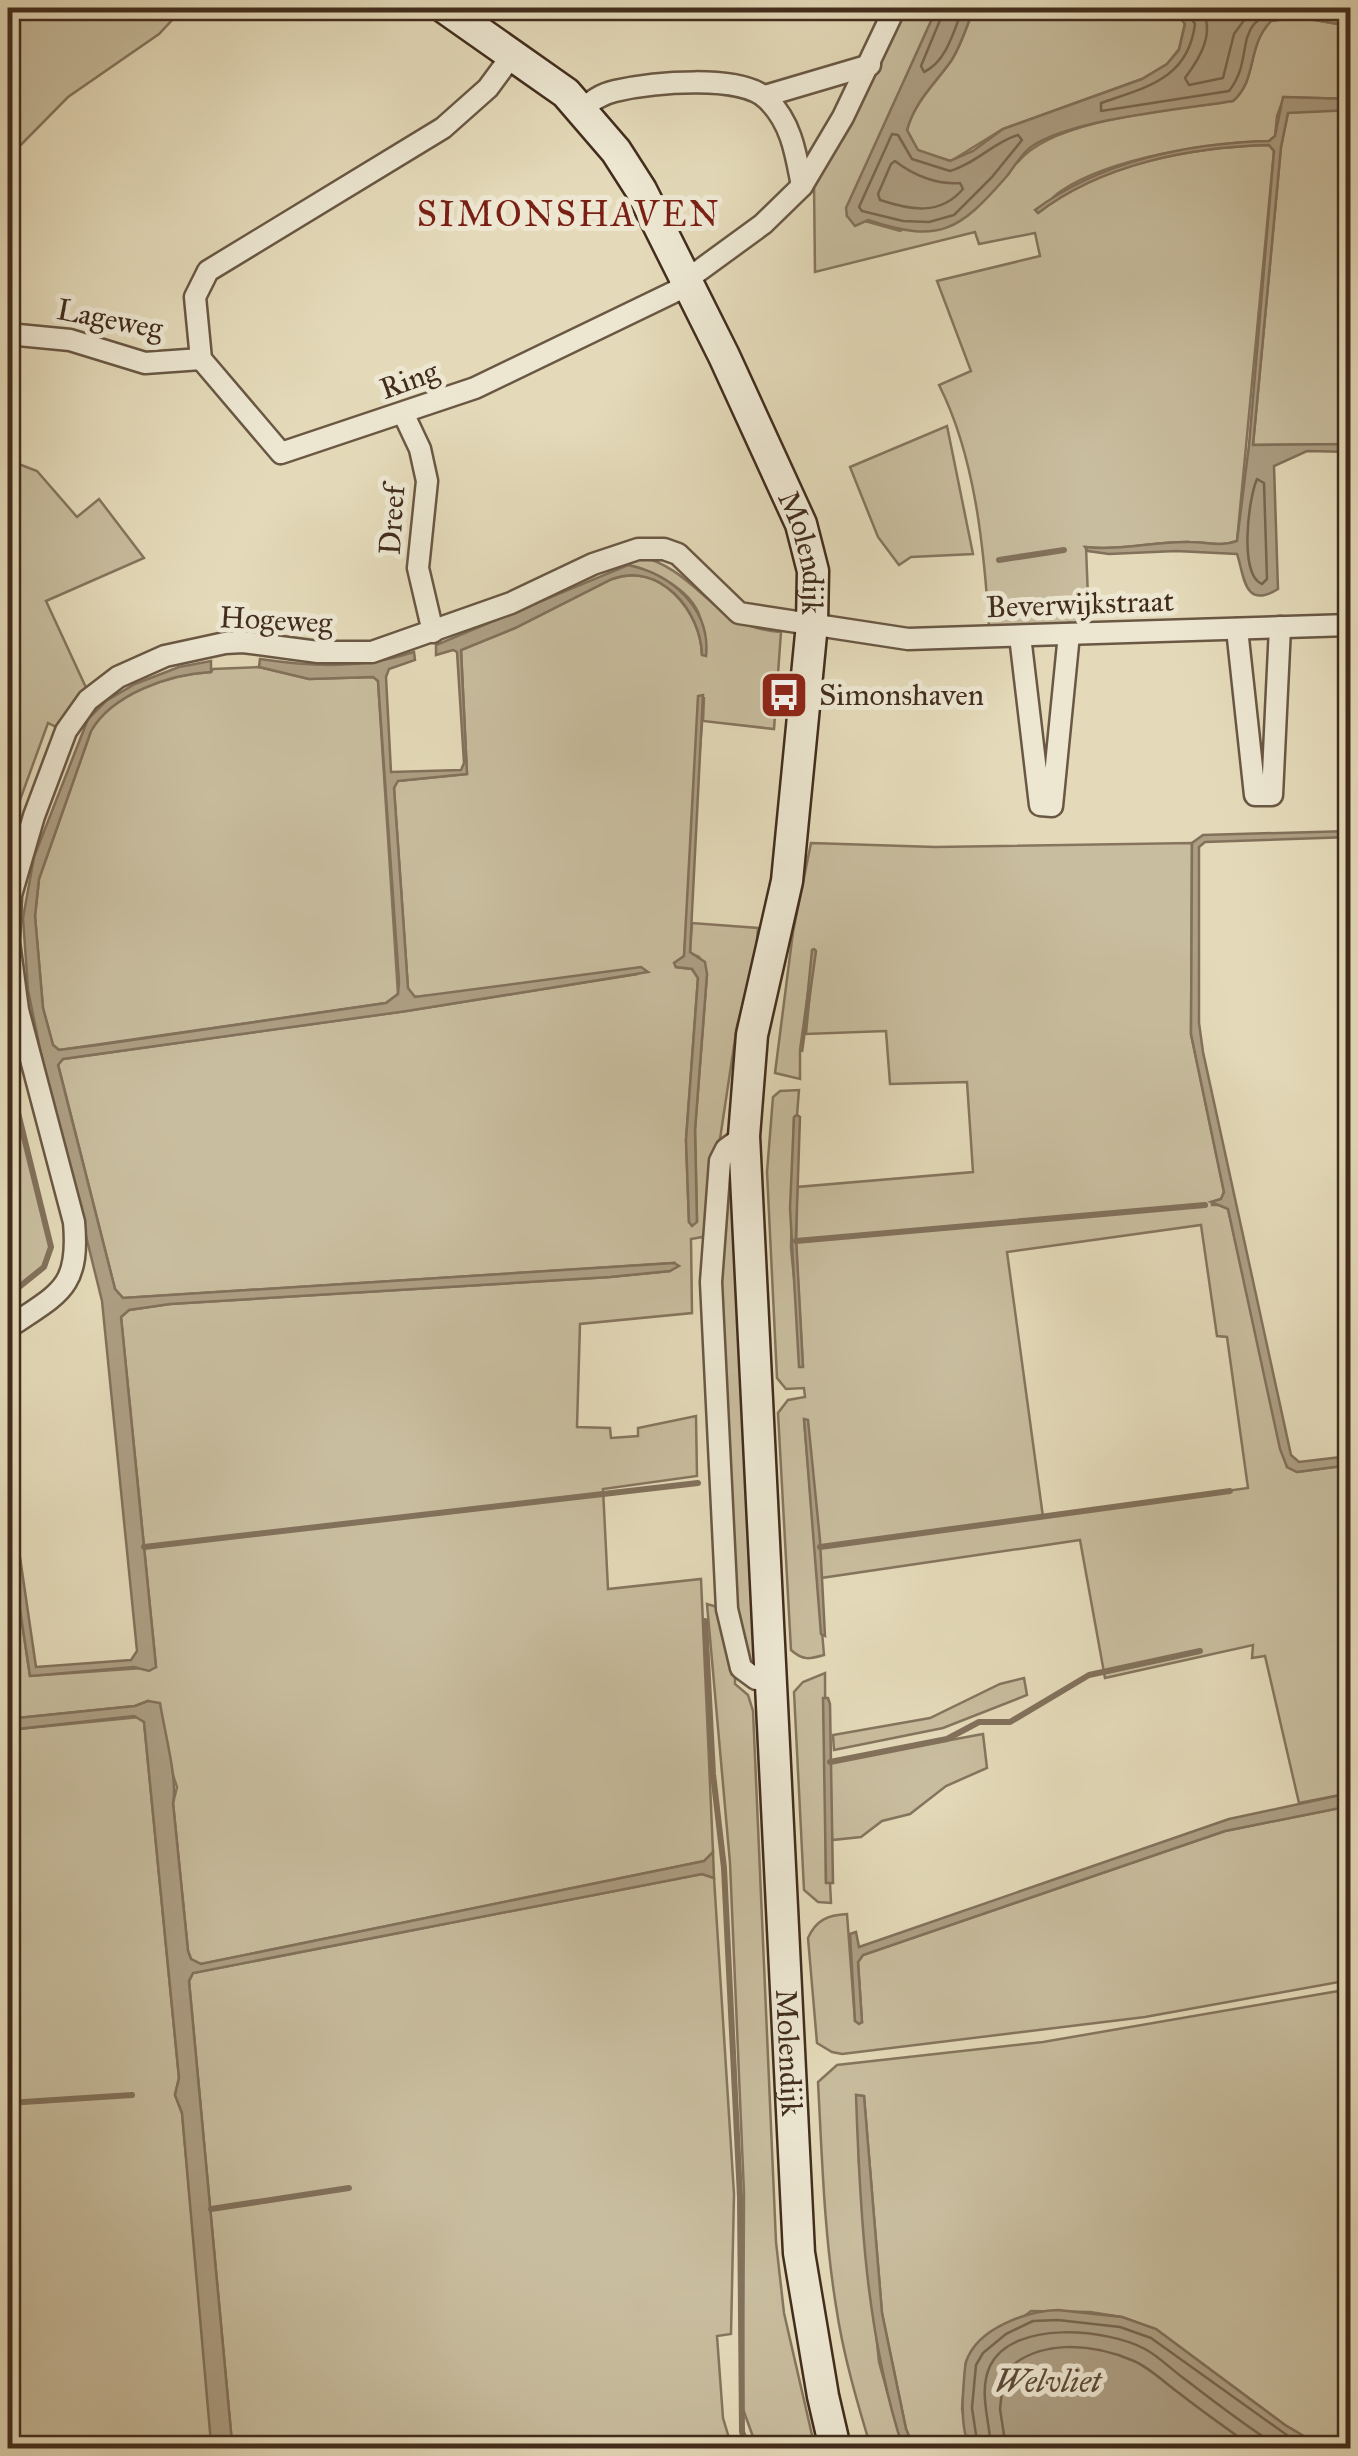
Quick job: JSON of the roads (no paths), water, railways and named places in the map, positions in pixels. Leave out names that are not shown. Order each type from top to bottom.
[{"type":"main road","name":"Molendijk","points":[[445,8],[566,93],[616,152],[641,190],[762,434],[801,524],[813,571],[812,624],[787,881],[752,1035],[744,1136],[799,2253],[822,2396],[835,2441]]},
{"type":"street","name":"Ring","points":[[201,360],[282,454],[475,388],[664,298],[763,224],[802,186],[870,65],[896,8]]},
{"type":"street","points":[[201,360],[195,297],[208,271],[443,128],[488,88],[513,54]]},
{"type":"street","points":[[765,96],[870,65]]},
{"type":"street","points":[[581,110],[596,98],[616,91],[703,82],[748,88],[765,96],[781,114],[793,140],[802,186]]},
{"type":"street","name":"Lageweg","points":[[8,334],[70,340],[145,363],[201,360]]},
{"type":"street","name":"Dreef","points":[[404,415],[420,449],[427,481],[418,568],[433,632]]},
{"type":"street","name":"Hogeweg","points":[[8,1328],[65,1285],[74,1267],[74,1222],[18,1010],[10,942],[10,894],[61,742],[96,693],[118,677],[165,656],[203,646],[243,642],[318,652],[372,652],[511,603],[593,564],[638,549],[664,549],[678,554],[738,613],[812,624]]},
{"type":"street","name":"Beverwijkstraat","points":[[812,624],[908,639],[1350,625]]},
{"type":"street","points":[[1237,630],[1254,795],[1272,794],[1280,627]]},
{"type":"street","points":[[1020,636],[1040,805],[1052,806],[1069,634]]},
{"type":"water","points":[[937,8],[974,8],[955,55],[920,102],[907,130],[918,150],[950,161],[973,151],[1003,129],[1142,79],[1167,64],[1179,50],[1185,24],[1172,8],[1350,8],[1350,26],[1297,17],[1271,21],[1258,41],[1246,83],[1233,101],[1128,116],[1049,137],[1021,156],[975,209],[946,228],[913,231],[868,220],[855,226],[846,208]]},
{"type":"water","points":[[1283,97],[1350,99],[1350,110],[1288,113],[1281,147],[1253,445],[1350,444],[1350,452],[1307,451],[1274,466],[1278,589],[1258,595],[1247,587],[1237,554],[1109,554],[1085,547],[1237,541],[1274,151],[1269,145],[1239,146],[1148,161],[1090,182],[1038,213],[1035,210],[1088,179],[1147,158],[1208,146],[1269,141],[1275,136]]},
{"type":"water","points":[[628,565],[659,576],[685,596],[702,623],[706,656],[702,655],[694,622],[675,594],[646,577],[612,579],[515,628],[461,650],[467,774],[398,781],[394,788],[408,988],[415,997],[641,967],[648,972],[407,1011],[63,1059],[58,1065],[115,1289],[123,1298],[674,1263],[679,1266],[670,1271],[610,1277],[170,1304],[129,1310],[121,1317],[156,1667],[149,1671],[134,1667],[30,1676],[8,1530],[8,1475],[36,1667],[131,1660],[137,1651],[102,1301],[40,1049],[28,990],[23,918],[34,857],[88,719],[106,701],[135,684],[179,667],[211,661],[211,672],[161,682],[127,697],[113,706],[91,731],[39,879],[35,916],[43,1008],[53,1045],[59,1050],[386,1003],[398,994],[399,982],[378,681],[373,677],[309,679],[259,667],[260,659],[338,665],[414,652],[415,660],[389,669],[386,677],[391,772],[461,770],[464,763],[457,652],[436,655],[436,645]]},
{"type":"water","points":[[703,695],[690,952],[705,962],[707,974],[695,1130],[697,1222],[692,1226],[686,1140],[698,978],[692,969],[676,967],[674,963],[684,956],[698,696]]},
{"type":"water","points":[[1350,831],[1350,837],[1205,842],[1199,847],[1199,1023],[1203,1052],[1291,1455],[1299,1462],[1350,1456],[1350,1465],[1297,1472],[1287,1467],[1280,1449],[1228,1209],[1211,1202],[1221,1199],[1224,1192],[1191,1034],[1192,843],[1203,835]]},
{"type":"water","points":[[812,950],[816,951],[802,1052]]},
{"type":"water","points":[[797,1115],[800,1117],[796,1237],[803,1367],[799,1367],[790,1208]]},
{"type":"water","points":[[804,1419],[808,1420],[820,1540],[825,1636],[821,1634]]},
{"type":"water","points":[[823,1698],[828,1698],[830,1704],[833,1883],[826,1883]]},
{"type":"water","points":[[148,1701],[160,1703],[174,1782],[188,1951],[191,1959],[201,1964],[704,1861],[713,1852],[714,1878],[702,1874],[193,1973],[189,1981],[232,2443],[229,2448],[213,2448],[211,2443],[182,2113],[175,2095],[179,2078],[144,1722],[134,1716],[8,1730],[8,1719],[135,1706]]},
{"type":"water","points":[[1350,1793],[1350,1806],[1225,1831],[863,1955],[858,1962],[862,2022],[855,2021],[850,1934],[856,1932],[859,1947],[1229,1819]]},
{"type":"water","points":[[856,2095],[864,2096],[882,2313],[906,2429],[914,2448],[903,2448],[873,2318],[863,2229]]},
{"type":"water","name":"Welvliet","points":[[1058,2310],[1122,2317],[1156,2329],[1285,2425],[1324,2448],[970,2448],[963,2408],[965,2366],[972,2350],[1004,2324]]},
{"type":"waterway","points":[[999,560],[1064,550]]},
{"type":"waterway","points":[[8,1072],[51,1247],[44,1267],[8,1296]]},
{"type":"waterway","points":[[796,1241],[1205,1205]]},
{"type":"waterway","points":[[144,1547],[698,1483]]},
{"type":"waterway","points":[[820,1547],[1230,1491]]},
{"type":"waterway","points":[[705,1621],[713,1774],[724,1868],[740,2197],[742,2432],[749,2448]]},
{"type":"waterway","points":[[830,1762],[947,1739],[979,1722],[1010,1722],[1089,1675],[1200,1651]]},
{"type":"waterway","points":[[8,2103],[132,2095]]},
{"type":"waterway","points":[[211,2209],[349,2188]]},
{"type":"place","name":"Simonshaven","points":[[784,695]]},
{"type":"district","name":"SIMONSHAVEN","points":[[569,214]]}]
